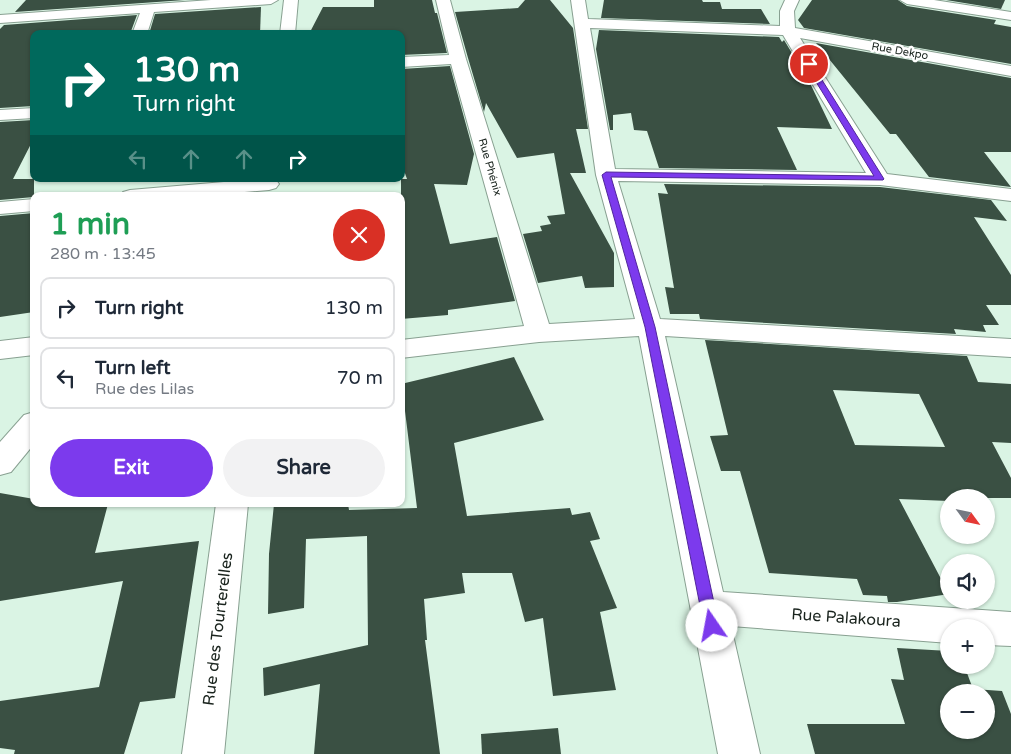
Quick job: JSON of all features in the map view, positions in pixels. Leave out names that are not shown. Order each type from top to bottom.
[{"type":"street","points":[[0,19],[271,0]]},
{"type":"street","points":[[287,30],[291,0]]},
{"type":"street","name":"Rue Phénix","points":[[443,0],[458,59],[539,333]]},
{"type":"street","points":[[792,0],[785,14],[788,31],[880,179]]},
{"type":"street","points":[[907,0],[1011,16]]},
{"type":"street","points":[[141,30],[149,8]]},
{"type":"street","points":[[581,11],[606,175],[650,327],[739,754]]},
{"type":"street","name":"Rue Dekpo","points":[[581,11],[788,31],[1011,71]]},
{"type":"street","points":[[405,62],[458,59]]},
{"type":"street","points":[[0,115],[30,113]]},
{"type":"street","points":[[606,175],[880,179],[1011,195]]},
{"type":"street","points":[[185,192],[268,186]]},
{"type":"street","points":[[0,208],[30,205]]},
{"type":"street","points":[[405,349],[539,333],[650,327],[1011,348]]},
{"type":"street","points":[[0,350],[30,346]]},
{"type":"street","points":[[0,463],[30,428]]},
{"type":"street","name":"Rue des Tourterelles","points":[[203,754],[232,507]]},
{"type":"street","name":"Rue Palakoura","points":[[708,608],[940,625]]},
{"type":"street","name":"Rue Palakoura","points":[[995,628],[1011,629]]},
{"type":"building","points":[[26,0],[185,0],[15,12]]},
{"type":"building","points":[[374,0],[432,0],[447,53],[405,55],[405,30],[311,30],[323,7],[374,7]]},
{"type":"building","points":[[525,0],[550,0],[573,28],[588,129],[576,129],[586,173],[570,173],[614,253],[614,287],[585,288],[582,276],[538,283],[523,234],[542,231],[540,226],[551,224],[547,216],[565,214],[554,153],[517,158],[486,103],[484,112],[455,12],[518,8]]},
{"type":"building","points":[[604,0],[702,0],[703,2],[720,2],[722,9],[761,9],[770,24],[601,18]]},
{"type":"building","points":[[812,0],[898,0],[907,6],[996,20],[994,24],[1011,27],[1011,64],[804,28],[798,20]]},
{"type":"building","points":[[946,0],[1005,0],[1001,9]]},
{"type":"building","points":[[261,7],[260,30],[150,30],[155,14]]},
{"type":"building","points":[[137,15],[131,30],[30,30],[30,106],[0,108],[0,29],[4,25]]},
{"type":"building","points":[[599,30],[779,37],[782,42],[784,40],[809,81],[832,129],[777,127],[797,170],[659,168],[647,131],[634,130],[631,113],[613,115],[613,130],[610,130],[596,49]]},
{"type":"building","points":[[816,43],[1011,78],[1011,152],[984,152],[1011,187],[929,177],[896,134],[890,134]]},
{"type":"building","points":[[450,66],[474,154],[467,185],[434,184],[450,244],[497,237],[515,301],[448,310],[448,315],[405,319],[405,192],[401,192],[401,182],[405,182],[405,179],[407,179],[405,173],[405,69]]},
{"type":"building","points":[[30,120],[30,146],[13,179],[30,179],[30,182],[34,182],[34,192],[30,192],[30,197],[0,200],[0,122]]},
{"type":"building","points":[[664,184],[880,187],[991,200],[1007,221],[974,217],[1011,275],[1011,305],[986,305],[999,325],[983,325],[986,332],[954,329],[956,334],[700,319],[699,314],[670,314],[665,287],[674,288],[658,193],[668,194]]},
{"type":"building","points":[[30,213],[30,313],[0,317],[0,216]]},
{"type":"building","points":[[705,340],[967,356],[978,382],[1011,384],[1011,443],[992,442],[1011,478],[1011,498],[995,498],[995,489],[940,489],[940,501],[899,499],[940,577],[940,595],[888,602],[887,596],[863,595],[857,579],[769,573],[740,471],[721,471],[710,436],[728,435]],"holes":[[[833,390],[919,394],[945,447],[855,445]]]},
{"type":"building","points":[[514,357],[544,420],[454,443],[467,516],[570,508],[572,515],[590,512],[600,539],[590,541],[617,608],[600,612],[616,690],[553,696],[543,618],[525,622],[512,573],[462,573],[465,593],[424,599],[427,640],[425,640],[440,754],[314,754],[320,684],[264,696],[263,668],[368,645],[367,536],[306,539],[304,608],[268,614],[269,554],[274,507],[348,507],[349,510],[417,508],[405,411],[405,383]]},
{"type":"building","points":[[0,493],[30,498],[30,507],[107,507],[95,553],[199,541],[175,698],[140,702],[124,754],[14,754],[15,750],[0,748],[0,701],[99,687],[123,581],[0,601]]},
{"type":"building","points":[[897,648],[940,650],[940,674],[967,674],[971,684],[940,684],[940,739],[995,739],[995,691],[1002,691],[1011,714],[1011,754],[815,754],[807,724],[905,724],[891,679],[904,680]]},
{"type":"building","points":[[558,728],[561,754],[482,754],[481,734]]},
{"type":"route","points":[[712,626],[650,327],[606,175],[880,179],[809,64]]}]
